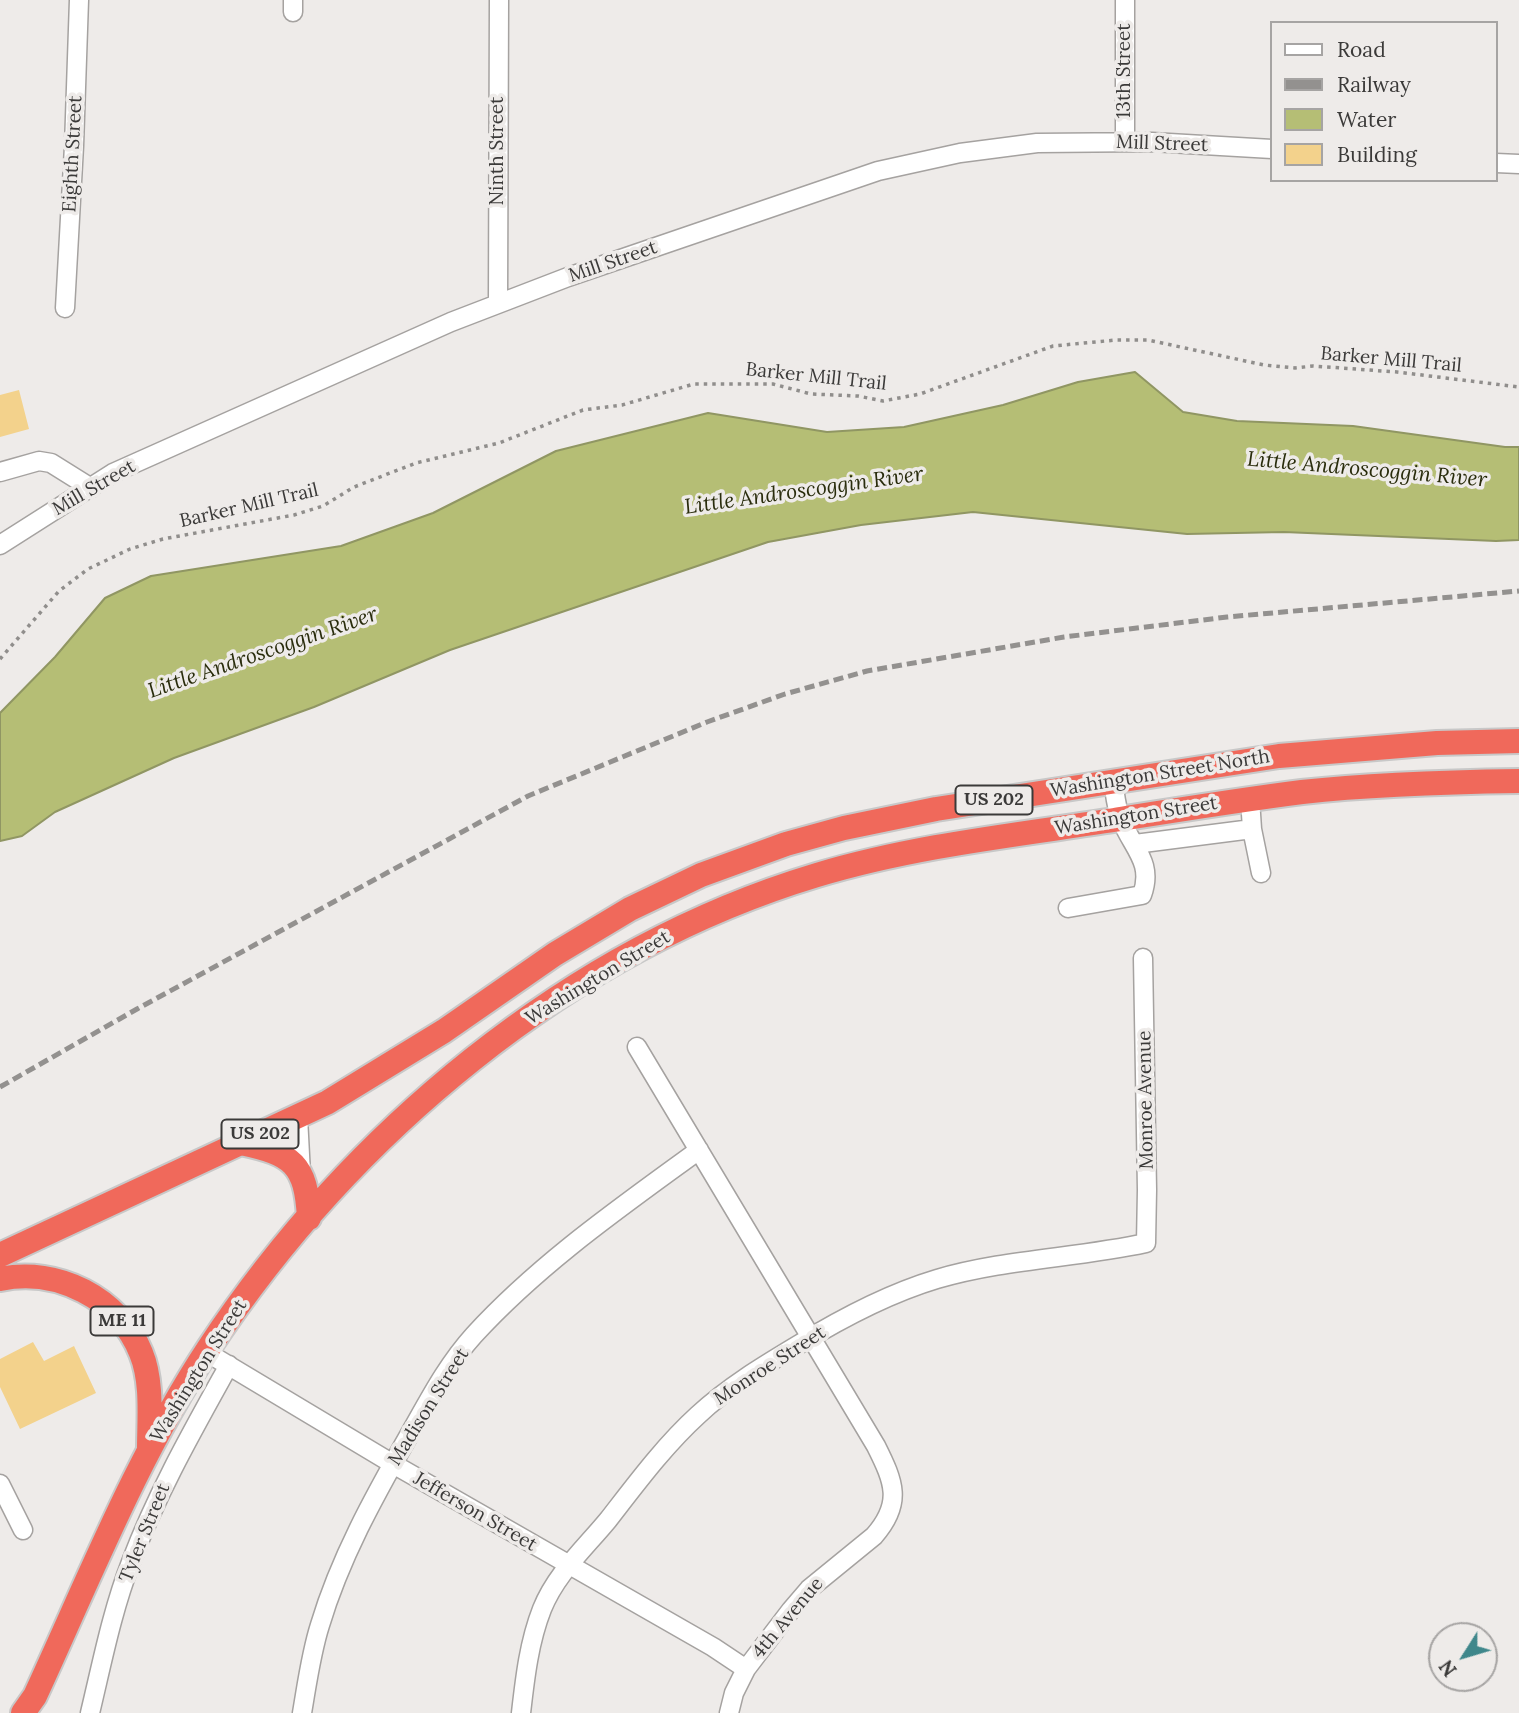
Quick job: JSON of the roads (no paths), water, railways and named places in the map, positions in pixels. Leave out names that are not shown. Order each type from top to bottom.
[{"type":"highway","name":"Washington Street North","points":[[506,989],[555,954],[630,909],[701,876],[786,844],[844,828],[936,809],[1293,755],[1437,743],[1519,741]]},
{"type":"highway","name":"Washington Street","points":[[23,1713],[35,1696],[149,1450],[206,1352],[249,1291],[309,1218],[376,1146],[449,1079],[528,1018],[644,947],[742,901],[819,874],[874,860],[965,842],[1250,799],[1378,786],[1519,781]]},
{"type":"highway","name":"Washington Street","points":[[0,1255],[328,1102],[386,1068],[506,989]]},
{"type":"highway","points":[[241,1143],[278,1152],[290,1161],[301,1174],[307,1190],[309,1218]]},
{"type":"highway","name":"ME 11","points":[[0,1279],[24,1275],[48,1277],[66,1283],[98,1299],[122,1320],[142,1354],[149,1398],[149,1450]]},
{"type":"street","name":"Eighth Street","points":[[65,308],[79,0]]},
{"type":"street","name":"Ninth Street","points":[[498,303],[499,0]]},
{"type":"street","name":"13th Street","points":[[1125,0],[1125,142]]},
{"type":"street","name":"Mill Street","points":[[0,545],[113,473],[498,303],[878,171],[982,149],[1037,143],[1125,142],[1270,149]]},
{"type":"street","points":[[1498,163],[1519,164]]},
{"type":"street","points":[[0,471],[39,461],[51,463],[90,488]]},
{"type":"street","points":[[1068,908],[1142,895],[1147,881],[1142,858],[1121,818],[1113,781]]},
{"type":"street","points":[[1250,799],[1252,829],[1261,873]]},
{"type":"street","points":[[1135,844],[1252,829]]},
{"type":"street","name":"Monroe Avenue","points":[[1143,958],[1146,1242]]},
{"type":"street","points":[[637,1047],[812,1337]]},
{"type":"street","points":[[298,1117],[301,1174]]},
{"type":"street","name":"Madison Street","points":[[302,1713],[314,1648],[335,1581],[363,1518],[436,1386],[458,1354],[493,1316],[564,1252],[621,1206],[699,1150]]},
{"type":"street","name":"Monroe Street","points":[[521,1713],[528,1660],[542,1609],[568,1566],[696,1417],[739,1382],[871,1304],[937,1279],[1012,1262],[1146,1242]]},
{"type":"street","name":"4th Avenue","points":[[729,1713],[734,1693],[746,1669],[809,1589],[874,1536],[889,1516],[892,1506],[892,1482],[886,1465],[812,1337]]},
{"type":"street","name":"Jefferson Street","points":[[206,1352],[568,1566],[713,1647],[746,1669]]},
{"type":"street","name":"Tyler Street","points":[[90,1713],[130,1563],[166,1480],[229,1365]]},
{"type":"street","points":[[0,1483],[23,1530]]},
{"type":"water","name":"Little Androscoggin River","points":[[1135,372],[1183,412],[1237,421],[1353,426],[1519,447],[1519,540],[1284,532],[1187,534],[973,512],[861,525],[768,542],[450,650],[314,707],[174,758],[55,812],[22,836],[0,841],[0,713],[55,657],[105,598],[151,576],[341,546],[433,513],[556,451],[708,413],[827,432],[904,427],[1003,405],[1078,382]]},
{"type":"railway","points":[[0,1087],[137,1009],[528,796],[707,722],[785,694],[867,671],[1064,637],[1227,617],[1519,591]]}]
